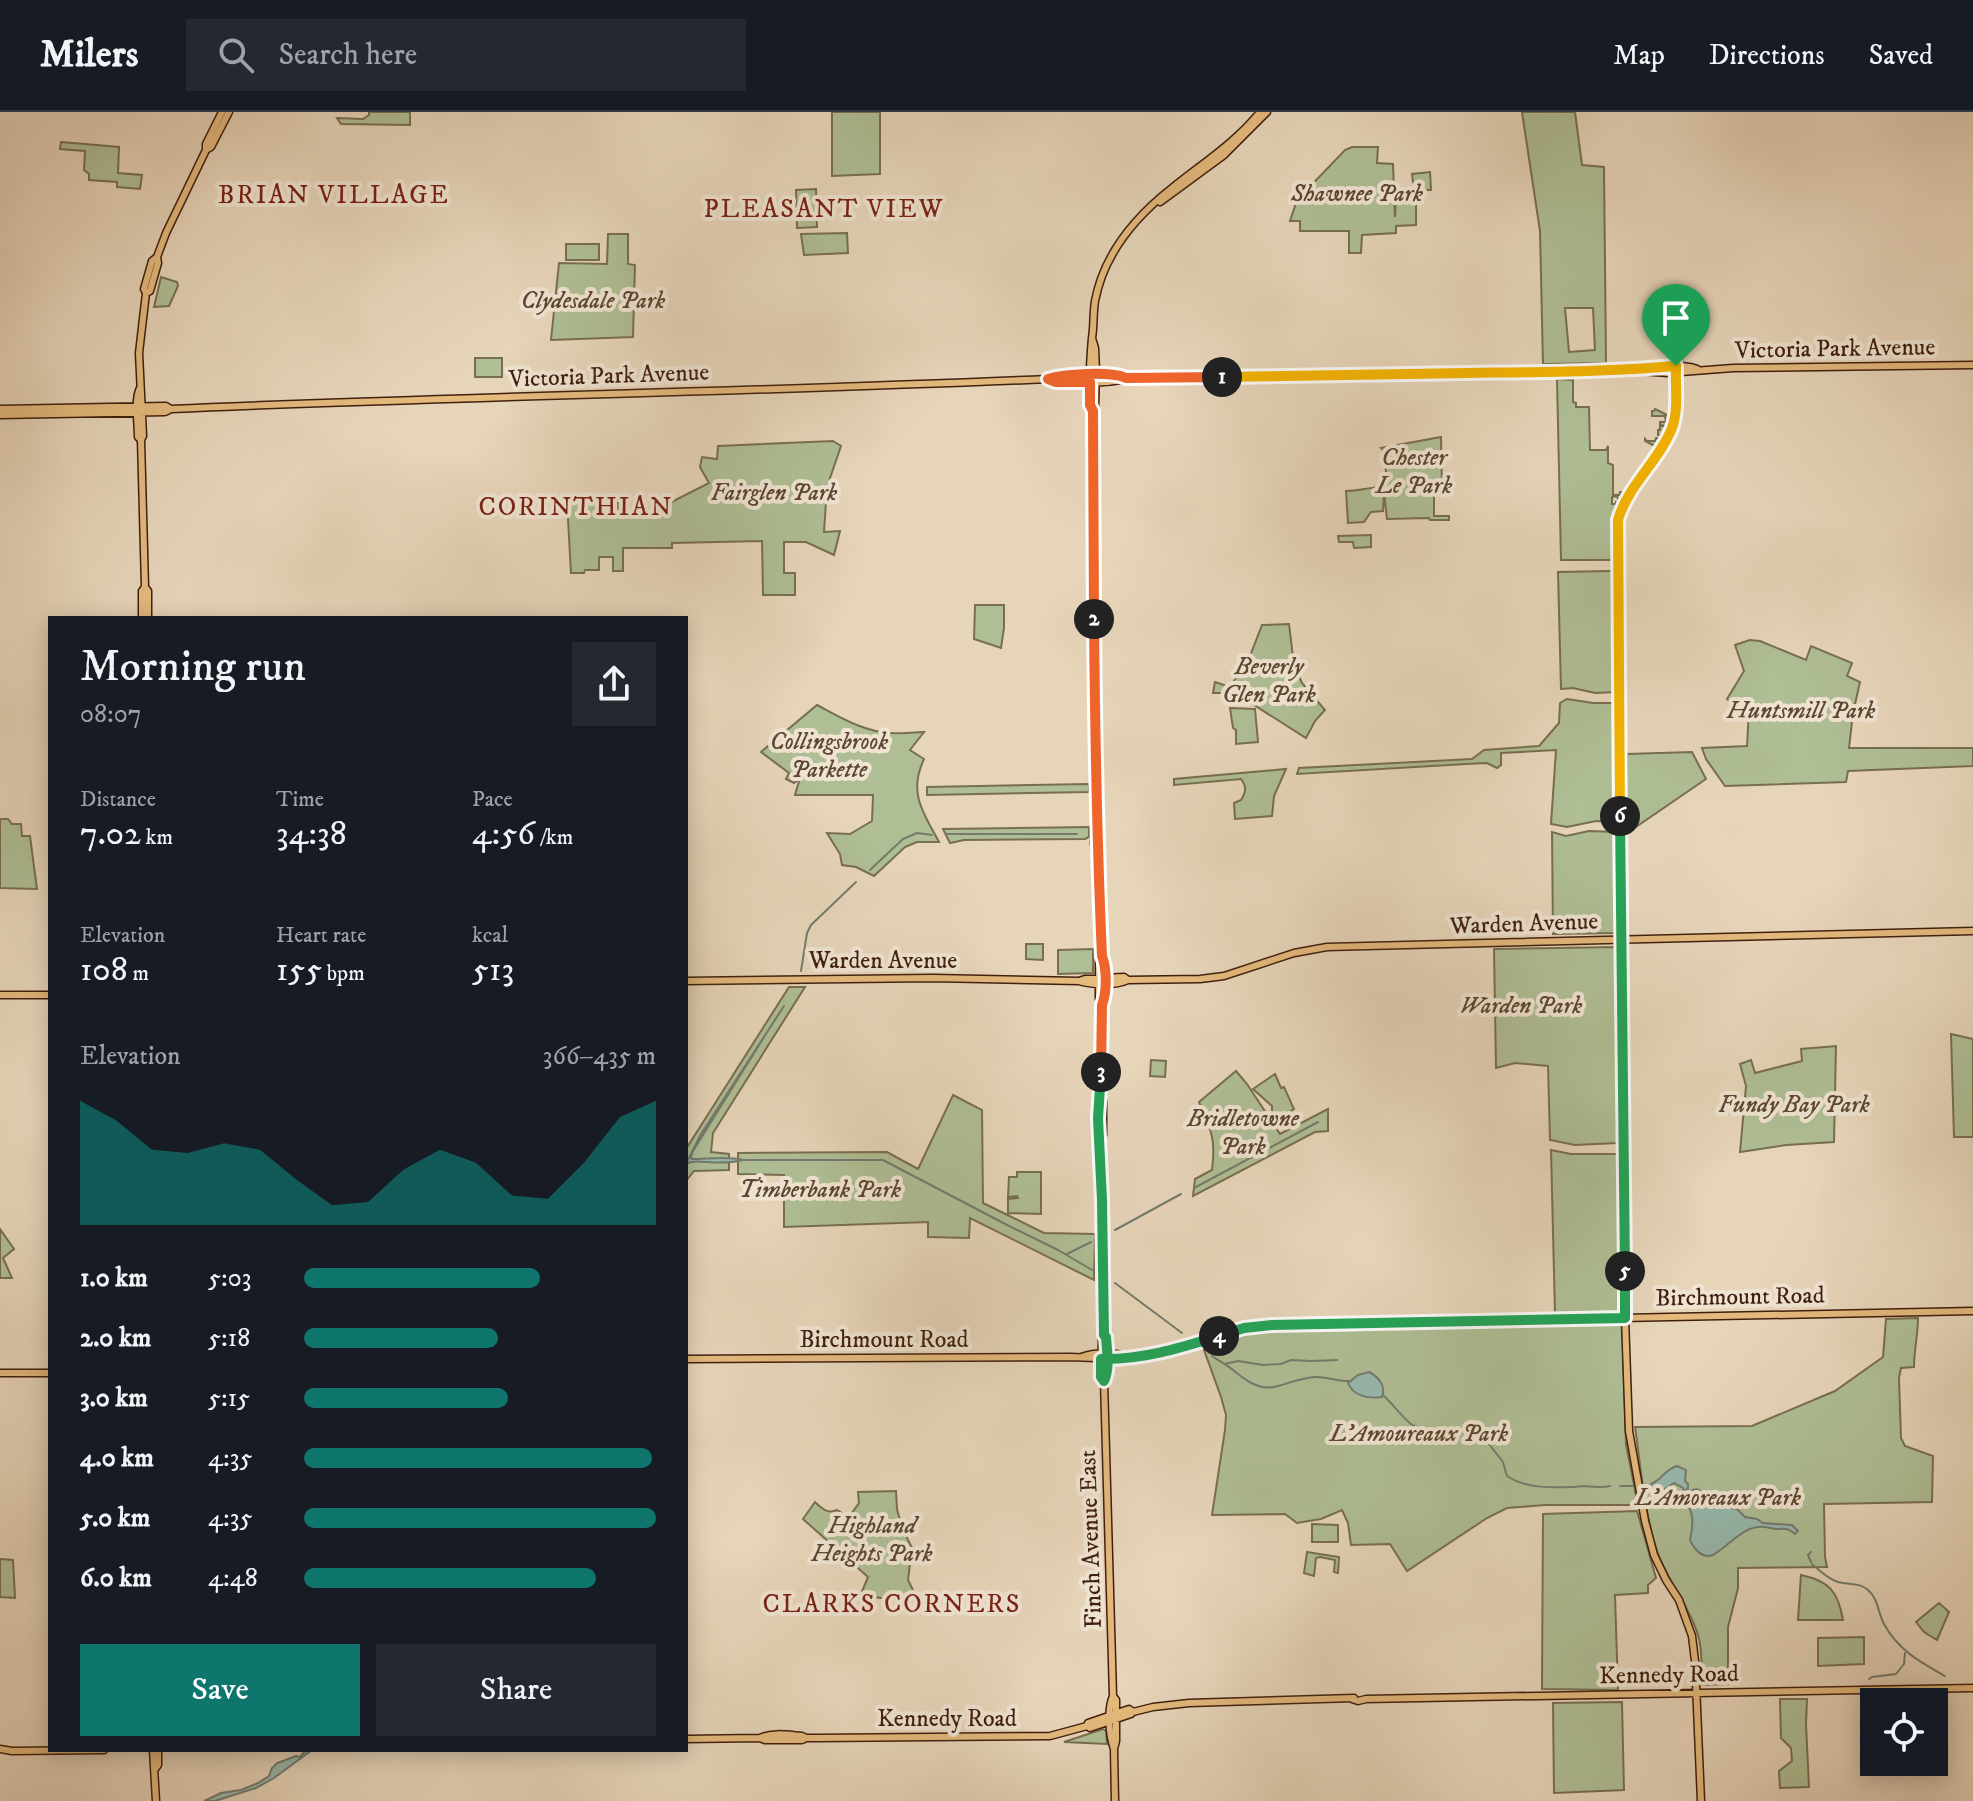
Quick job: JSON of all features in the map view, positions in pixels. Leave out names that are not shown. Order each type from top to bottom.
[{"type":"main road","points":[[145,616],[141,440],[138,437],[142,391],[139,353],[146,293],[150,291],[157,257],[172,221],[222,112]]},
{"type":"main road","points":[[206,150],[211,147],[229,112]]},
{"type":"main road","name":"Finch Avenue East","points":[[1115,1801],[1114,1749],[1111,1741],[1113,1718],[1110,1702],[1113,1696],[1104,1381],[1107,1375],[1104,1357],[1100,1140],[1103,1135],[1104,960],[1098,868],[1093,411],[1090,405],[1093,379],[1090,349],[1095,302],[1105,268],[1125,233],[1171,189],[1230,143],[1260,112]]},
{"type":"main road","name":"Finch Avenue East","points":[[1147,210],[1224,155],[1267,112]]},
{"type":"main road","name":"Victoria Park Avenue","points":[[0,415],[166,406],[171,409],[1056,377],[1120,381],[1126,378],[1545,372],[1692,366],[1697,369],[1973,365]]},
{"type":"main road","points":[[1676,369],[1676,410],[1672,429],[1625,501],[1618,527],[1625,1318],[1629,1424],[1641,1495],[1654,1555],[1679,1600],[1690,1628],[1695,1661],[1701,1801]]},
{"type":"main road","name":"Victoria Park Avenue","points":[[0,409],[140,409]]},
{"type":"main road","name":"Warden Avenue","points":[[688,981],[1200,979],[1224,976],[1294,953],[1327,947],[1973,931]]},
{"type":"main road","points":[[0,995],[48,995]]},
{"type":"main road","name":"Birchmount Road","points":[[688,1359],[1082,1357],[1086,1354],[1128,1357],[1164,1353],[1238,1330],[1272,1325],[1973,1311]]},
{"type":"main road","points":[[0,1373],[48,1373]]},
{"type":"main road","name":"Kennedy Road","points":[[688,1739],[778,1735],[806,1738],[1050,1736],[1087,1726],[1090,1728],[1153,1707],[1189,1703],[1357,1697],[1973,1688]]},
{"type":"main road","points":[[1,1750],[48,1750]]},
{"type":"main road","points":[[156,1752],[156,1801]]},
{"type":"green space","points":[[369,112],[410,112],[410,125],[341,124],[337,118],[363,119]]},
{"type":"green space","points":[[832,112],[880,112],[880,174],[832,176]]},
{"type":"green space","points":[[1522,112],[1575,112],[1582,165],[1604,167],[1606,363],[1543,364],[1540,231]],"holes":[[[1565,308],[1593,308],[1595,350],[1569,352]]]},
{"type":"green space","points":[[61,142],[119,147],[118,173],[142,175],[140,189],[117,187],[117,182],[89,180],[89,174],[84,170],[85,151],[60,149]]},
{"type":"green space","name":"Shawnee Park","points":[[1378,147],[1377,163],[1393,164],[1395,217],[1396,190],[1416,190],[1416,225],[1396,226],[1396,233],[1362,235],[1361,253],[1349,253],[1349,231],[1300,231],[1300,221],[1290,221],[1297,200],[1345,150]]},
{"type":"green space","points":[[1430,172],[1431,190],[1420,190],[1413,182],[1412,174]]},
{"type":"green space","points":[[816,189],[817,227],[797,228],[796,190]]},
{"type":"green space","points":[[847,233],[848,253],[804,255],[801,234]]},
{"type":"green space","name":"Clydesdale Park","points":[[608,234],[628,234],[628,264],[635,265],[633,337],[551,340],[559,263],[607,264]]},
{"type":"green space","points":[[566,244],[599,244],[599,260],[566,260]]},
{"type":"green space","points":[[161,277],[177,282],[178,286],[169,306],[154,307]]},
{"type":"green space","points":[[475,358],[502,358],[502,377],[475,377]]},
{"type":"green space","points":[[1557,379],[1573,380],[1573,402],[1576,407],[1589,407],[1590,450],[1606,450],[1608,446],[1608,463],[1613,465],[1613,495],[1619,495],[1632,486],[1623,499],[1612,497],[1612,504],[1620,504],[1610,560],[1561,560]]},
{"type":"green space","points":[[1655,409],[1671,417],[1667,431],[1657,448],[1645,439],[1655,441],[1661,438],[1663,435],[1658,435],[1660,426],[1668,426],[1660,425],[1660,422],[1666,422],[1665,416],[1652,416]]},
{"type":"green space","name":"Chester Le Park","points":[[1441,437],[1442,484],[1434,493],[1434,516],[1449,516],[1449,520],[1387,519],[1384,493],[1383,511],[1371,512],[1364,522],[1348,523],[1346,491],[1387,484],[1384,451],[1381,448]]},
{"type":"green space","name":"Fairglen Park","points":[[833,441],[841,446],[827,487],[824,532],[840,531],[834,555],[806,542],[784,542],[784,573],[795,573],[795,595],[763,595],[762,541],[672,543],[672,548],[623,548],[623,571],[613,571],[613,557],[599,557],[599,570],[571,573],[567,501],[618,499],[619,517],[642,517],[709,483],[700,467],[702,457],[717,459],[718,446]]},
{"type":"green space","points":[[1371,535],[1371,547],[1354,548],[1353,542],[1339,542],[1338,536]]},
{"type":"green space","points":[[1612,571],[1615,692],[1561,689],[1558,572]]},
{"type":"green space","points":[[975,605],[1004,605],[1001,648],[974,639]]},
{"type":"green space","name":"Beverly Glen Park","points":[[1289,624],[1294,665],[1302,683],[1325,710],[1306,738],[1235,693],[1213,693],[1215,682],[1230,687],[1250,656],[1262,625]]},
{"type":"green space","name":"Huntsmill Park","points":[[1750,640],[1760,641],[1806,660],[1811,646],[1852,663],[1847,676],[1860,682],[1849,748],[1973,748],[1973,766],[1848,771],[1846,782],[1725,786],[1702,748],[1747,746],[1749,710],[1740,709],[1727,699],[1744,671],[1735,645]]},
{"type":"green space","points":[[1567,699],[1613,703],[1615,822],[1596,821],[1567,827],[1551,824],[1556,750],[1501,753],[1501,765],[1497,768],[1487,763],[1297,774],[1299,768],[1472,759],[1484,750],[1539,746],[1559,723],[1560,703]]},
{"type":"green space","name":"Collingsbrook Parkette","points":[[817,705],[871,730],[924,732],[910,750],[924,759],[919,771],[917,792],[923,812],[939,842],[917,842],[905,847],[874,876],[856,867],[842,865],[840,854],[827,833],[850,834],[872,821],[873,795],[795,795],[799,781],[794,783],[786,779],[789,773],[761,752]]},
{"type":"green space","points":[[1230,708],[1255,709],[1258,742],[1236,744]]},
{"type":"green space","points":[[1692,752],[1706,779],[1627,833],[1627,754]]},
{"type":"green space","points":[[1286,769],[1274,796],[1272,816],[1235,819],[1234,803],[1241,800],[1245,792],[1241,779],[1174,785],[1174,779]]},
{"type":"green space","points":[[1089,784],[1089,792],[927,795],[927,787]]},
{"type":"green space","points":[[0,819],[21,824],[22,836],[30,836],[37,889],[0,888]]},
{"type":"green space","points":[[1089,827],[1089,837],[1085,839],[964,840],[950,843],[943,829]]},
{"type":"green space","points":[[1589,831],[1616,832],[1616,933],[1553,934],[1552,832],[1566,836]]},
{"type":"green space","points":[[1026,944],[1043,944],[1043,960],[1026,959]]},
{"type":"green space","name":"Warden Park","points":[[1616,947],[1617,1143],[1575,1145],[1550,1140],[1548,1066],[1515,1063],[1496,1068],[1494,949]]},
{"type":"green space","points":[[1093,949],[1093,973],[1058,974],[1058,950]]},
{"type":"green space","points":[[789,987],[805,987],[713,1133],[711,1152],[729,1154],[729,1170],[694,1171],[688,1178],[688,1146]]},
{"type":"green space","points":[[1951,1034],[1973,1039],[1973,1137],[1954,1137]]},
{"type":"green space","name":"Fundy Bay Park","points":[[1836,1046],[1834,1142],[1740,1152],[1746,1086],[1740,1064],[1751,1060],[1755,1073],[1802,1061],[1801,1049]]},
{"type":"green space","points":[[1151,1060],[1166,1061],[1165,1077],[1150,1076]]},
{"type":"green space","name":"Bridletowne Park","points":[[1236,1071],[1280,1134],[1328,1109],[1328,1131],[1315,1132],[1193,1196],[1195,1179],[1212,1170],[1213,1159],[1212,1134],[1199,1102]]},
{"type":"green space","points":[[1275,1074],[1294,1109],[1278,1119],[1272,1106],[1253,1089]]},
{"type":"green space","name":"Timberbank Park","points":[[953,1095],[982,1110],[983,1203],[1044,1233],[1095,1234],[1094,1280],[970,1218],[969,1238],[928,1237],[928,1222],[784,1227],[784,1175],[738,1174],[738,1153],[887,1152],[918,1169]]},
{"type":"green space","points":[[1551,1150],[1571,1154],[1621,1154],[1622,1313],[1555,1314]]},
{"type":"green space","points":[[1017,1172],[1041,1172],[1041,1214],[1008,1213],[1008,1199],[1018,1198],[1008,1197],[1009,1177],[1017,1177]]},
{"type":"green space","points":[[0,1229],[14,1249],[3,1258],[12,1278],[0,1278]]},
{"type":"green space","name":"L'Amoreaux Park","points":[[1918,1318],[1914,1367],[1901,1368],[1899,1378],[1901,1438],[1905,1446],[1933,1456],[1932,1502],[1824,1504],[1827,1567],[1738,1568],[1738,1588],[1728,1627],[1728,1684],[1702,1685],[1698,1635],[1661,1562],[1653,1536],[1635,1427],[1752,1426],[1835,1391],[1883,1357],[1886,1319]]},
{"type":"green space","name":"L'Amoureaux Park","points":[[1622,1319],[1626,1445],[1638,1505],[1507,1508],[1407,1571],[1390,1544],[1351,1545],[1348,1523],[1342,1510],[1321,1519],[1297,1523],[1285,1514],[1212,1515],[1226,1415],[1203,1347],[1256,1332]]},
{"type":"green space","name":"Highland Heights Park","points":[[896,1491],[902,1528],[912,1548],[908,1580],[915,1594],[888,1598],[861,1594],[868,1577],[803,1519],[815,1502],[825,1510],[837,1510],[849,1517],[859,1503],[858,1492]]},
{"type":"green space","points":[[1637,1511],[1656,1578],[1648,1585],[1648,1593],[1615,1595],[1618,1690],[1542,1689],[1543,1514]]},
{"type":"green space","points":[[1312,1524],[1338,1525],[1338,1542],[1312,1542]]},
{"type":"green space","points":[[1307,1552],[1339,1557],[1338,1573],[1334,1572],[1335,1560],[1320,1557],[1316,1558],[1314,1576],[1304,1573]]},
{"type":"green space","points":[[0,1559],[13,1560],[15,1598],[0,1597]]},
{"type":"green space","points":[[1801,1575],[1819,1580],[1831,1589],[1843,1620],[1798,1620]]},
{"type":"green space","points":[[1939,1603],[1949,1612],[1937,1640],[1916,1622]]},
{"type":"green space","points":[[1864,1637],[1864,1664],[1818,1666],[1818,1638]]},
{"type":"green space","points":[[1780,1699],[1807,1699],[1809,1787],[1780,1788],[1779,1771],[1792,1761],[1791,1748],[1781,1738]]},
{"type":"green space","points":[[1622,1702],[1624,1790],[1554,1793],[1553,1703]]},
{"type":"green space","points":[[1103,1729],[1107,1744],[1064,1742]]},
{"type":"water","points":[[771,1026],[691,1157],[743,1160],[688,1164],[688,1160],[701,1134]]},
{"type":"water","points":[[1369,1372],[1381,1382],[1382,1397],[1362,1396],[1353,1391],[1348,1383],[1358,1375]]},
{"type":"water","points":[[1677,1466],[1686,1470],[1688,1489],[1683,1491],[1674,1483],[1665,1489],[1650,1487],[1669,1470]]},
{"type":"water","points":[[1696,1489],[1723,1506],[1737,1509],[1745,1517],[1763,1523],[1792,1525],[1798,1531],[1795,1534],[1786,1529],[1757,1527],[1744,1532],[1713,1555],[1702,1554],[1690,1540],[1692,1515],[1683,1493]]},
{"type":"water","points":[[309,1752],[256,1788],[215,1801],[204,1801],[258,1783],[269,1776],[277,1763]]},
{"type":"waterway","points":[[870,870],[903,839],[917,833],[932,835]]},
{"type":"waterway","points":[[946,834],[1077,834]]},
{"type":"waterway","points":[[801,971],[811,925],[856,882]]},
{"type":"waterway","points":[[771,1026],[784,1006]]},
{"type":"waterway","points":[[1194,1188],[1318,1122]]},
{"type":"waterway","points":[[743,1160],[883,1160],[1092,1270]]},
{"type":"waterway","points":[[1115,1230],[1181,1194]]},
{"type":"waterway","points":[[1067,1254],[1091,1242]]},
{"type":"waterway","points":[[1115,1283],[1182,1333]]},
{"type":"waterway","points":[[1212,1356],[1259,1386],[1271,1387],[1314,1377],[1351,1381]]},
{"type":"waterway","points":[[1225,1364],[1238,1361],[1263,1365],[1291,1360],[1337,1360]]},
{"type":"waterway","points":[[1383,1395],[1407,1421],[1417,1427],[1470,1433]]},
{"type":"waterway","points":[[1489,1444],[1503,1462],[1507,1476],[1522,1483],[1546,1487],[1610,1486]]},
{"type":"waterway","points":[[1644,1486],[1650,1485]]},
{"type":"waterway","points":[[1620,1486],[1634,1486]]},
{"type":"waterway","points":[[1811,1552],[1808,1555],[1811,1562]]},
{"type":"waterway","points":[[1812,1564],[1834,1581],[1865,1587],[1876,1601],[1884,1624],[1896,1641],[1918,1660],[1945,1676]]},
{"type":"waterway","points":[[1869,1679],[1896,1674],[1904,1664],[1905,1653]]},
{"type":"district","name":"BRIAN VILLAGE","points":[[334,195]]},
{"type":"district","name":"PLEASANT VIEW","points":[[824,209]]},
{"type":"district","name":"CORINTHIAN","points":[[576,507]]},
{"type":"district","name":"CLARKS CORNERS","points":[[892,1604]]},
{"type":"route","points":[[1676,366],[1545,372],[1130,378],[1084,375],[1048,379],[1056,382],[1090,382],[1093,411],[1098,868],[1105,974],[1101,1092],[1098,1101],[1104,1335],[1107,1350],[1107,1359],[1107,1375],[1104,1381],[1101,1377],[1101,1359],[1107,1359],[1122,1359],[1164,1353],[1244,1328],[1625,1318],[1618,520],[1625,501],[1672,429],[1676,410],[1676,366]]}]
